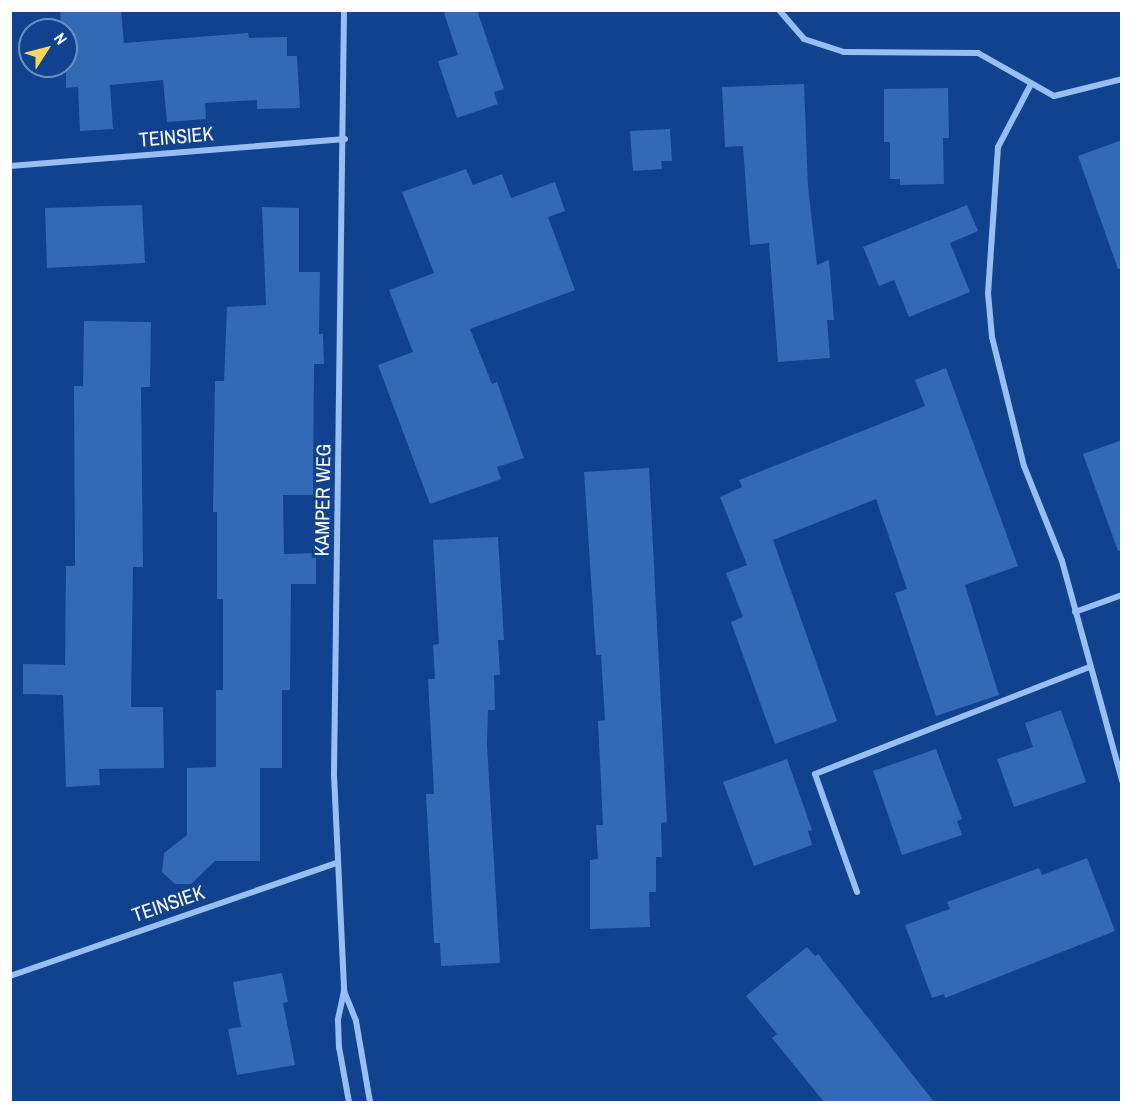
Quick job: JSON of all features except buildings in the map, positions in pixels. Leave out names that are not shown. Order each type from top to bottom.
[{"type":"street","name":"KAMPER WEG","points":[[344,10],[345,139],[334,775],[336,863],[344,991],[338,1020],[339,1047],[349,1102]]},
{"type":"street","points":[[778,10],[804,39],[844,52],[978,53],[1054,96],[1122,79]]},
{"type":"street","points":[[1031,84],[998,147],[988,293],[992,337],[1024,466],[1062,561],[1089,667],[1122,781]]},
{"type":"street","name":"TEINSIEK","points":[[10,166],[345,139]]},
{"type":"street","points":[[1075,612],[1122,595]]},
{"type":"street","points":[[857,892],[815,774],[1089,667]]},
{"type":"street","name":"TEINSIEK","points":[[10,976],[336,863]]},
{"type":"street","name":"KAMPER WEG","points":[[344,991],[356,1021],[370,1102]]}]
